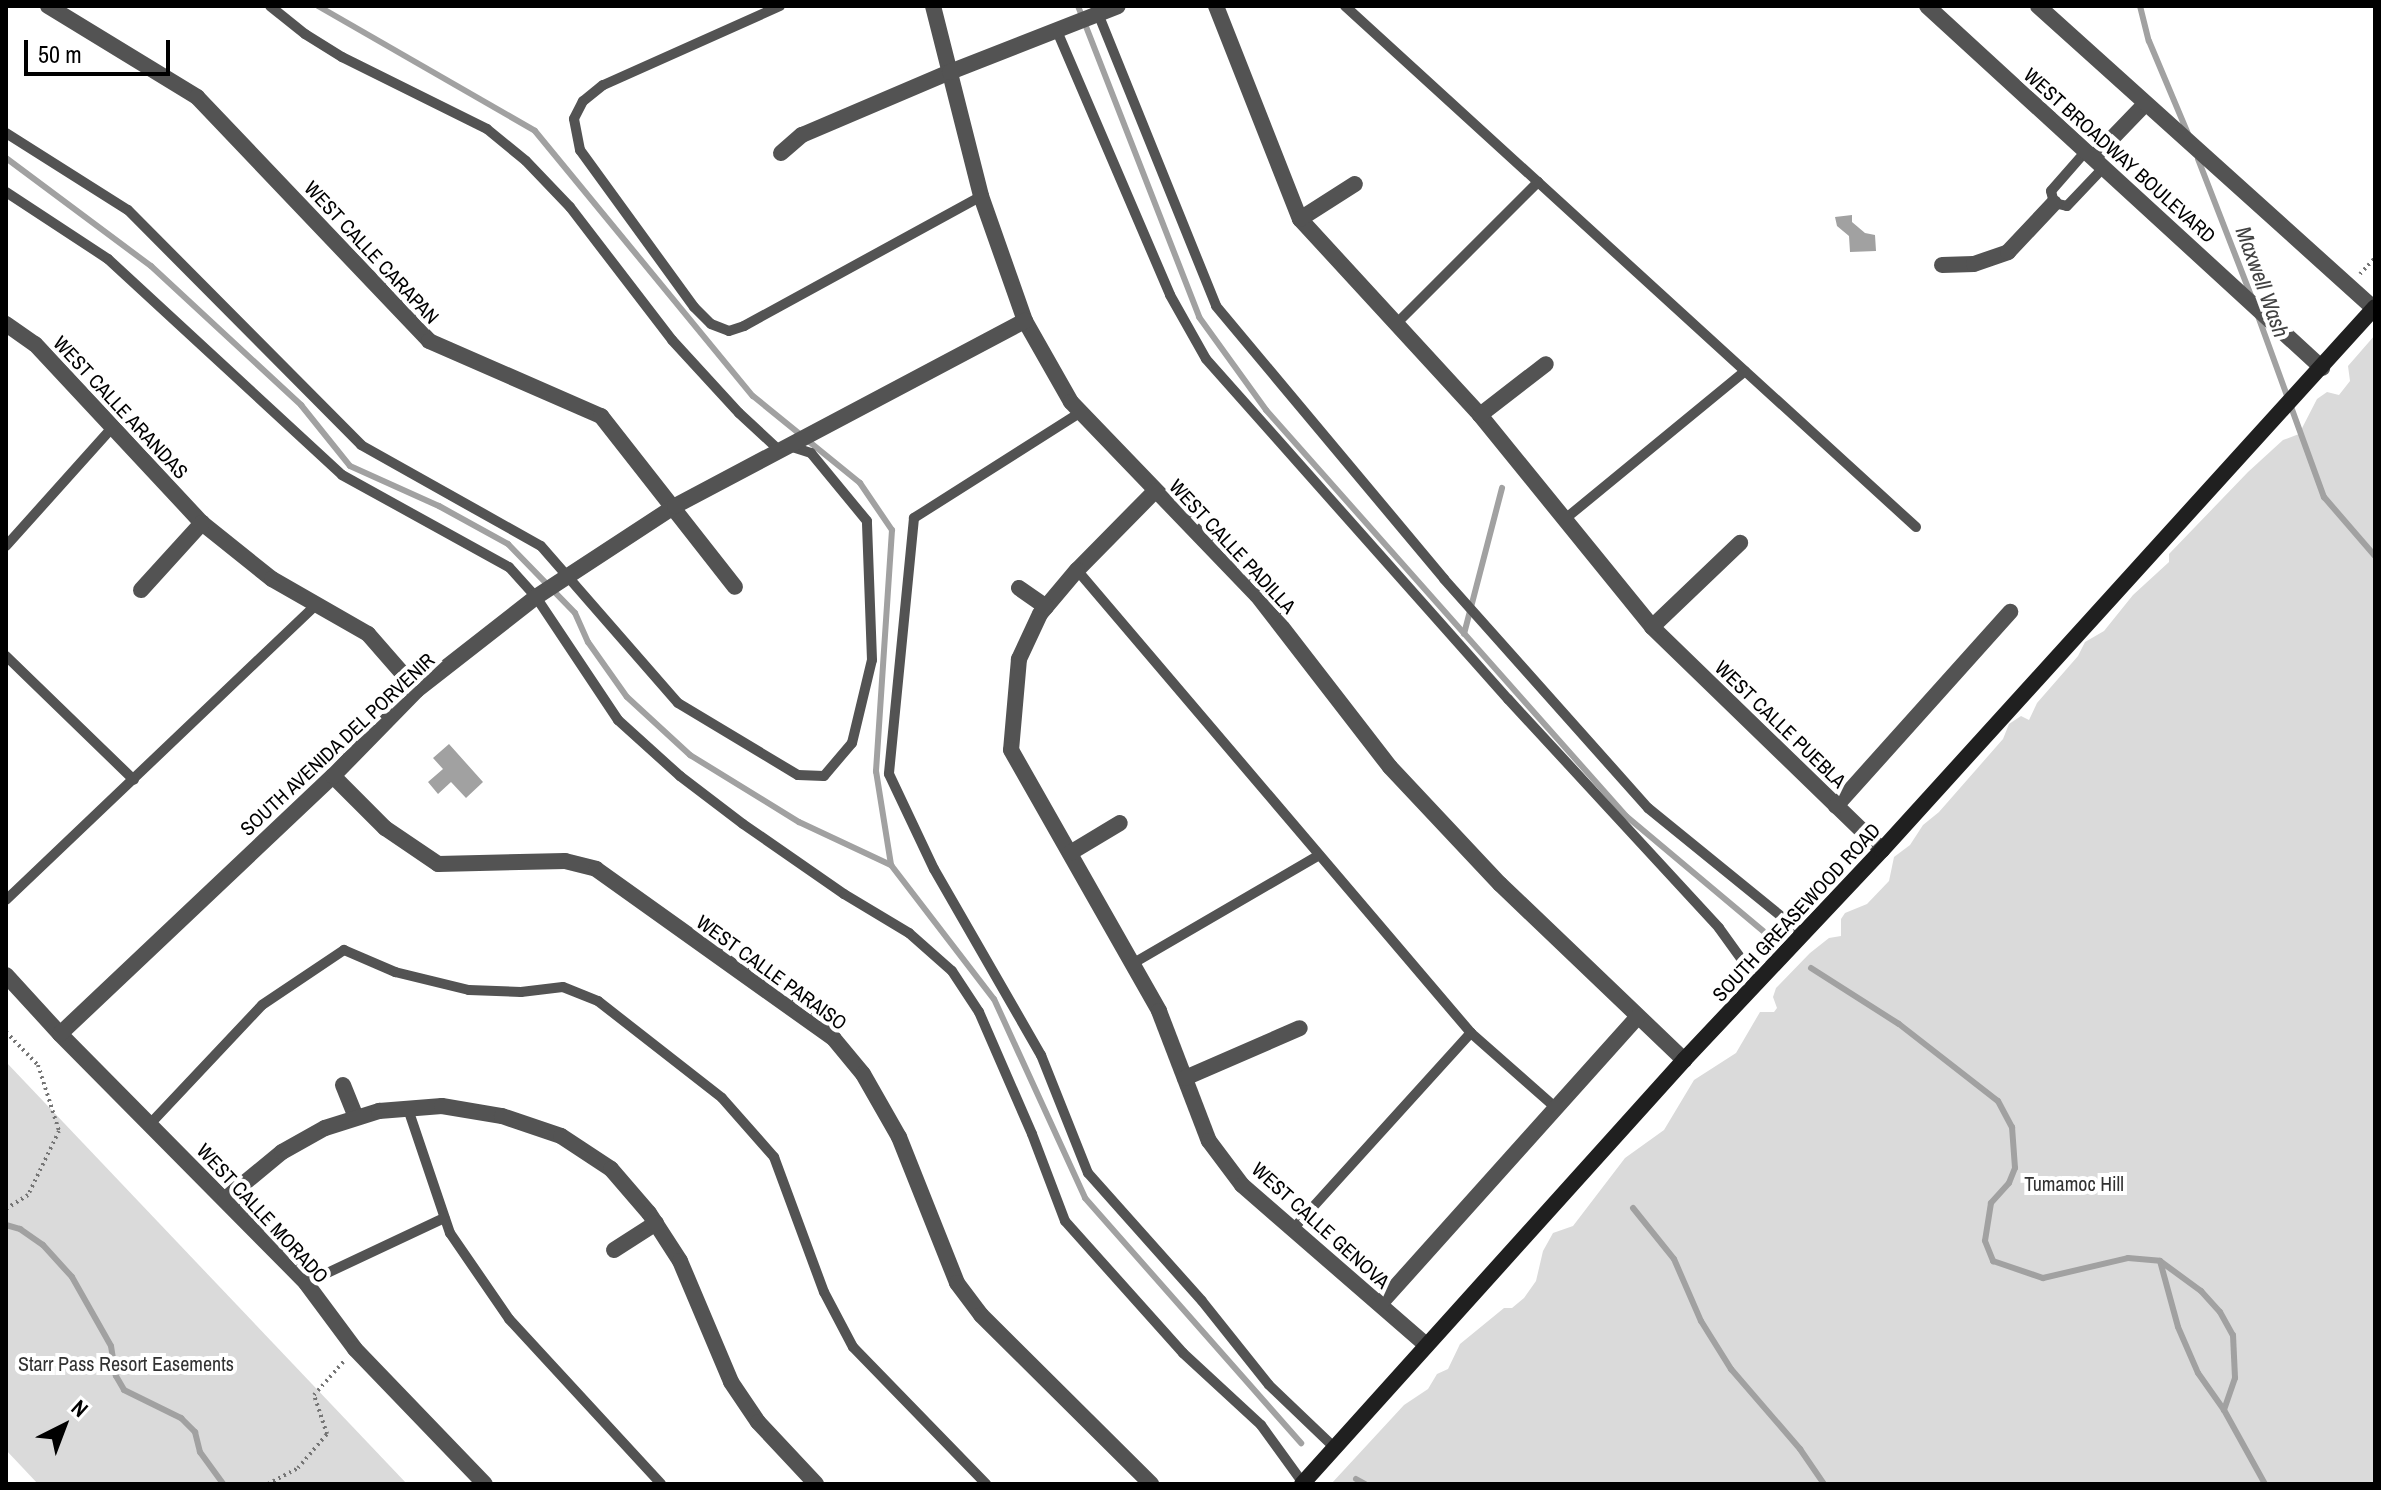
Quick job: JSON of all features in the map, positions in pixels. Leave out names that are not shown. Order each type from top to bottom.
[{"type":"main road","name":"SOUTH GREASEWOOD ROAD","points":[[1302,1484],[1684,1060],[1882,850],[2374,308]]},
{"type":"street","name":"WEST CALLE CARAPAN","points":[[48,6],[197,97],[429,341],[601,416],[675,506]]},
{"type":"street","name":"WEST CALLE PADILLA","points":[[933,6],[981,196],[1025,321],[1071,402],[1257,595],[1390,767],[1500,884],[1684,1060]]},
{"type":"street","points":[[781,153],[802,135],[1064,28],[1096,12],[1118,6]]},
{"type":"street","name":"WEST CALLE PUEBLA","points":[[1216,6],[1300,219],[1480,415],[1652,627],[1882,850]]},
{"type":"street","name":"WEST BROADWAY BOULEVARD","points":[[1927,6],[2322,368]]},
{"type":"street","points":[[2038,6],[2374,308]]},
{"type":"street","points":[[2095,158],[2145,104]]},
{"type":"street","points":[[1300,219],[1355,184]]},
{"type":"street","points":[[1942,265],[1974,264],[2008,252],[2054,203]]},
{"type":"street","points":[[787,447],[1025,321]]},
{"type":"street","name":"WEST CALLE ARANDAS","points":[[6,324],[35,344],[202,523],[272,579],[368,634],[417,690]]},
{"type":"street","points":[[1480,415],[1546,364]]},
{"type":"street","name":"SOUTH AVENIDA DEL PORVENIR","points":[[60,1034],[333,776],[417,690],[536,597],[675,506],[787,447]]},
{"type":"street","name":"WEST CALLE GENOVA","points":[[1155,491],[1077,570],[1046,607],[1019,659],[1011,750],[1159,1011],[1209,1141],[1242,1185],[1426,1345]]},
{"type":"street","points":[[675,506],[735,587]]},
{"type":"street","points":[[141,590],[202,523]]},
{"type":"street","points":[[1652,627],[1740,543]]},
{"type":"street","points":[[1019,588],[1046,607]]},
{"type":"street","points":[[1836,806],[2010,612]]},
{"type":"street","name":"WEST CALLE PARAISO","points":[[333,776],[385,828],[438,864],[565,861],[596,869],[834,1039],[863,1074],[899,1137],[957,1283],[981,1315],[1151,1484]]},
{"type":"street","points":[[1070,853],[1120,823]]},
{"type":"street","name":"WEST CALLE MORADO","points":[[6,975],[60,1034],[306,1283],[355,1349],[485,1484]]},
{"type":"street","points":[[1380,1304],[1637,1018]]},
{"type":"street","points":[[1185,1078],[1300,1028]]},
{"type":"street","points":[[343,1085],[356,1118]]},
{"type":"street","points":[[225,1199],[282,1152],[325,1128],[379,1111],[442,1106],[502,1116],[561,1136],[611,1169],[656,1223],[680,1261],[731,1382],[758,1422],[816,1484]]},
{"type":"street","points":[[614,1250],[656,1223]]},
{"type":"lane","points":[[6,133],[128,210],[361,445],[541,546],[678,703],[798,775],[824,776],[852,743],[872,660],[867,521],[811,453],[787,447],[693,363],[570,207],[526,161],[487,129],[342,57],[305,34],[270,6]]},
{"type":"lane","points":[[780,6],[603,85],[583,101],[574,119],[580,150],[694,307],[711,324],[729,331],[744,326],[981,196]]},
{"type":"lane","points":[[1345,6],[1916,527]]},
{"type":"lane","points":[[1096,12],[1216,306],[1444,579],[1648,808],[1803,934]]},
{"type":"lane","points":[[1064,28],[1170,295],[1206,359],[1508,699],[1719,928],[1758,982]]},
{"type":"lane","points":[[2095,158],[2067,206],[2054,203],[2051,191],[2095,158]]},
{"type":"lane","points":[[1396,324],[1538,182]]},
{"type":"lane","points":[[6,192],[108,259],[342,475],[509,567],[536,597],[618,720],[680,776],[831,885],[909,933],[952,971],[979,1012],[1032,1134],[1065,1221],[1183,1353],[1261,1425],[1302,1484]]},
{"type":"lane","points":[[1565,519],[1745,371]]},
{"type":"lane","points":[[1081,412],[914,518],[889,774],[934,869],[1041,1055],[1088,1173],[1202,1301],[1269,1385],[1335,1448]]},
{"type":"lane","points":[[6,546],[112,428]]},
{"type":"lane","points":[[1077,570],[1471,1033],[1556,1108]]},
{"type":"lane","points":[[6,900],[315,606]]},
{"type":"lane","points":[[6,656],[134,780]]},
{"type":"lane","points":[[1132,964],[1319,855]]},
{"type":"lane","points":[[150,1124],[262,1005],[344,950],[395,972],[469,990],[521,992],[563,987],[598,1001],[722,1098],[774,1157],[824,1292],[853,1347],[986,1484]]},
{"type":"lane","points":[[1293,1229],[1471,1033]]},
{"type":"lane","points":[[408,1109],[450,1233],[509,1319],[661,1484]]},
{"type":"lane","points":[[306,1283],[444,1218]]},
{"type":"path","points":[[6,1032],[38,1065],[59,1131],[28,1195],[6,1209]]},
{"type":"path","points":[[268,1484],[298,1468],[327,1434],[314,1395],[355,1349]]},
{"type":"green space","name":"Tumamoc Hill","points":[[2375,335],[2375,1484],[1331,1484],[1404,1405],[1428,1389],[1437,1374],[1448,1369],[1460,1344],[1504,1308],[1512,1308],[1524,1298],[1536,1281],[1543,1251],[1553,1233],[1573,1226],[1625,1158],[1664,1130],[1694,1080],[1736,1053],[1760,1012],[1774,1012],[1777,1008],[1773,997],[1776,988],[1810,953],[1829,938],[1841,936],[1841,919],[1845,913],[1867,904],[1889,881],[1894,857],[1910,845],[1923,825],[1939,812],[2003,739],[2009,724],[2021,716],[2029,720],[2037,703],[2078,656],[2085,642],[2104,631],[2133,595],[2169,562],[2169,554],[2248,472],[2283,440],[2299,434],[2317,399],[2327,392],[2339,395],[2350,381],[2348,366]]},
{"type":"green space","name":"Starr Pass Resort Easements","points":[[6,1062],[407,1484],[38,1484],[6,1450]]},
{"type":"shaded area","points":[[1852,215],[1852,222],[1865,233],[1875,235],[1876,251],[1850,252],[1849,236],[1837,226],[1835,217]]},
{"type":"shaded area","points":[[449,744],[483,782],[466,798],[451,782],[438,794],[428,782],[443,769],[433,758]]},
{"type":"waterway","points":[[318,6],[535,131],[753,396],[860,483],[892,530],[876,771],[891,865]]},
{"type":"waterway","points":[[1078,6],[1199,317],[1266,410],[1626,816],[1768,935]]},
{"type":"waterway","name":"Maxwell Wash","points":[[2140,6],[2149,41],[2188,134]]},
{"type":"waterway","points":[[6,158],[151,266],[301,405],[350,466],[439,506],[508,544],[575,613],[588,642],[627,697],[690,755],[799,822],[891,865],[994,999],[1085,1198],[1301,1443]]},
{"type":"waterway","name":"Maxwell Wash","points":[[2198,159],[2252,298]]},
{"type":"waterway","name":"Maxwell Wash","points":[[2258,316],[2324,497],[2375,556]]},
{"type":"waterway","points":[[1464,634],[1502,488]]},
{"type":"waterway","points":[[1811,968],[1899,1024],[1998,1101],[2012,1127],[2015,1168],[2009,1183],[1991,1203],[1985,1241],[1993,1261],[2043,1278],[2128,1258],[2160,1261],[2201,1291],[2220,1312],[2233,1335],[2235,1378],[2224,1410],[2265,1484]]},
{"type":"waterway","points":[[1633,1208],[1674,1259],[1701,1321],[1731,1369],[1800,1449],[1824,1484]]},
{"type":"waterway","points":[[6,1225],[20,1229],[43,1245],[72,1277],[111,1346],[116,1376],[124,1390],[181,1418],[195,1432],[200,1452],[223,1484]]},
{"type":"waterway","points":[[2160,1261],[2178,1327],[2198,1373],[2224,1410]]},
{"type":"waterway","points":[[1356,1479],[1365,1484]]}]
